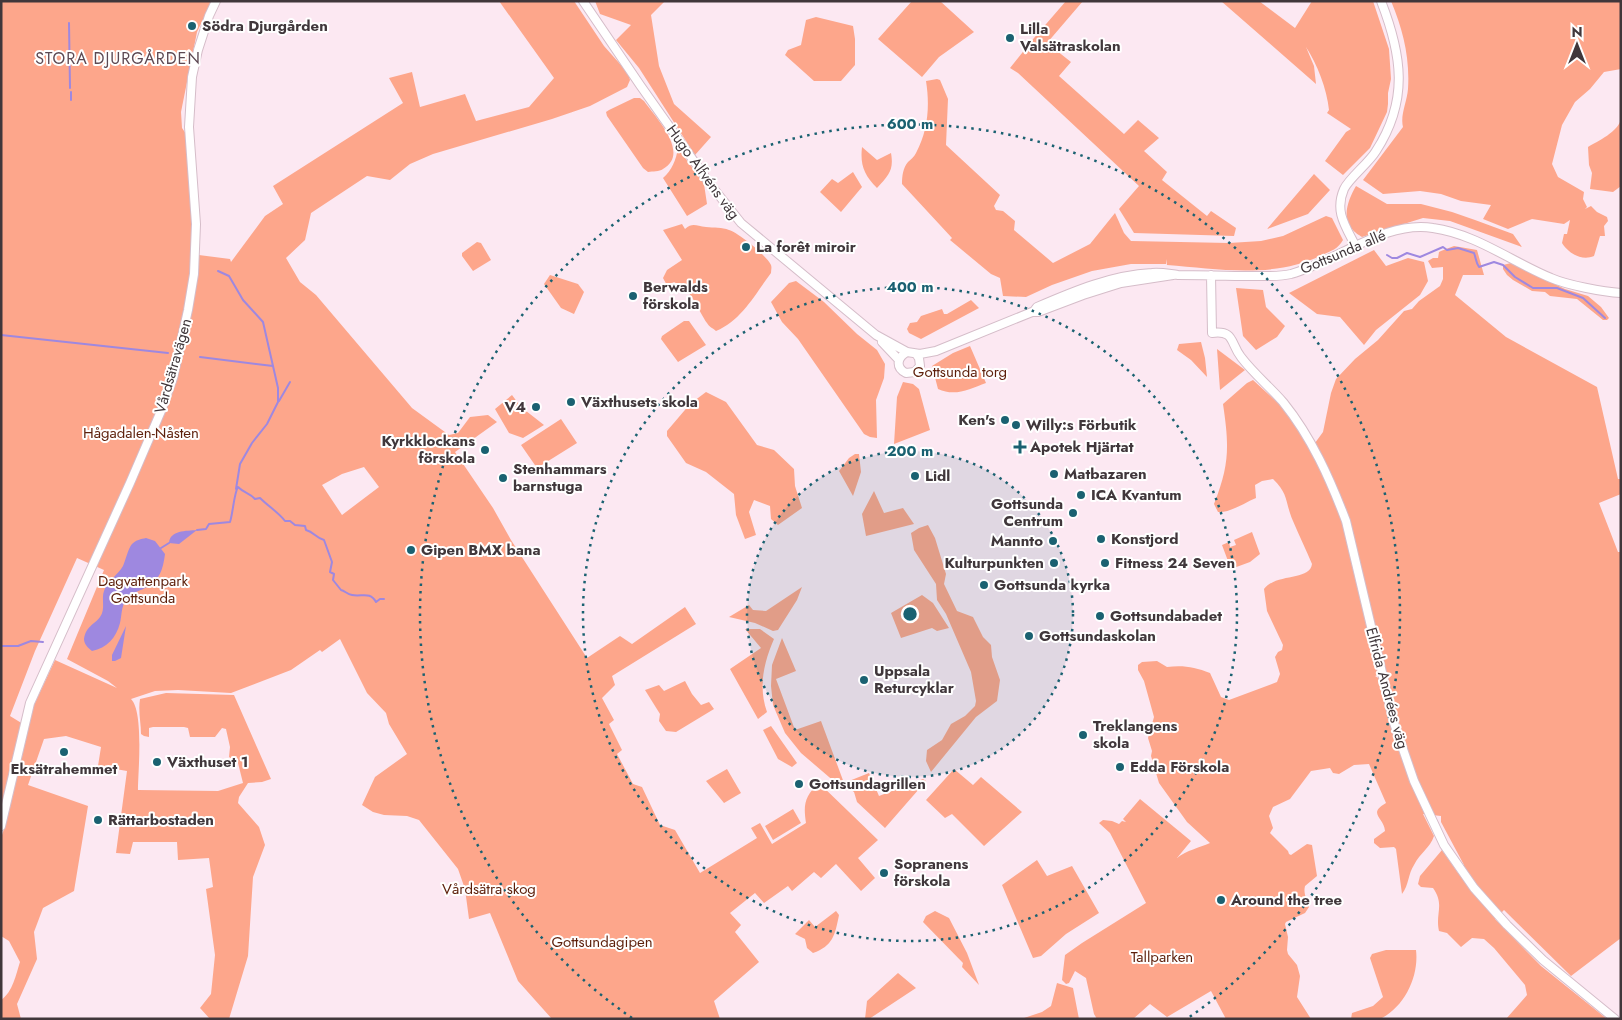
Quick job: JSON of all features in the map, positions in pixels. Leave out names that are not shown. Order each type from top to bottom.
[{"type":"street","name":"Vårdsätravägen","points":[[1,826],[30,704],[161,411],[175,370],[188,310],[195,264],[196,224],[189,127],[192,77],[198,50],[216,1]]},
{"type":"street","name":"Hugo Alfvéns väg","points":[[583,1],[640,85],[732,213],[741,223],[876,334],[899,360]]},
{"type":"street","points":[[1356,247],[1340,216],[1344,188],[1375,152],[1385,136],[1393,118],[1398,94],[1399,69],[1397,48],[1382,1]]},
{"type":"street","name":"Gottsunda allé","points":[[920,362],[936,351],[1032,312],[1038,312],[1082,295],[1121,283],[1173,275],[1274,276],[1290,274],[1318,265],[1386,234],[1414,227],[1431,227],[1464,236],[1552,279],[1621,293]]},
{"type":"street","name":"Elfrida Andrées väg","points":[[1211,275],[1212,333],[1222,333],[1232,338],[1240,356],[1283,403],[1298,423],[1313,446],[1328,476],[1346,522],[1394,723],[1414,781],[1444,845],[1474,888],[1507,925],[1543,960],[1615,1019]]},
{"type":"street","name":"Hugo Alfvéns väg","points":[[876,334],[907,352]]},
{"type":"street","name":"Gottsunda allé","points":[[916,354],[936,351]]},
{"type":"street","points":[[907,352],[916,354],[920,362],[918,370],[909,374],[901,370],[899,360],[902,355],[907,352]]},
{"type":"green space","points":[[1,1],[212,1],[197,32],[181,112],[182,128],[186,134],[192,209],[191,254],[230,259],[231,262],[265,216],[283,204],[273,186],[403,103],[389,78],[412,72],[420,107],[465,94],[476,121],[529,107],[554,78],[499,1],[574,1],[604,46],[628,73],[630,80],[627,87],[590,106],[433,154],[410,164],[390,180],[367,176],[311,213],[305,240],[286,258],[300,282],[316,295],[412,408],[449,435],[458,433],[470,417],[488,415],[497,422],[455,452],[493,508],[511,540],[587,658],[620,636],[632,644],[685,607],[696,624],[612,676],[615,685],[602,698],[614,720],[609,724],[622,750],[617,754],[633,784],[642,787],[660,825],[675,830],[700,873],[757,838],[751,828],[760,823],[772,844],[806,823],[806,801],[819,783],[878,840],[858,858],[875,878],[861,891],[836,864],[821,878],[814,872],[792,891],[788,886],[764,903],[755,893],[730,913],[741,925],[735,932],[759,962],[714,1001],[720,1019],[552,1019],[518,981],[490,913],[469,919],[465,889],[458,869],[419,820],[407,816],[384,815],[373,812],[362,805],[375,777],[407,754],[389,724],[386,713],[367,693],[340,639],[291,670],[231,693],[178,690],[155,691],[131,699],[138,716],[139,728],[138,790],[218,791],[243,783],[238,763],[229,757],[230,747],[226,729],[222,728],[215,737],[190,737],[188,728],[184,727],[153,727],[149,728],[149,737],[141,734],[140,699],[166,693],[234,695],[271,779],[248,783],[239,797],[238,803],[259,827],[265,845],[253,877],[248,956],[229,1019],[210,1019],[200,1008],[211,994],[215,955],[206,889],[213,887],[209,858],[178,860],[177,842],[133,842],[130,854],[116,853],[127,771],[98,766],[101,747],[66,736],[44,739],[28,785],[88,806],[74,891],[43,908],[34,932],[37,959],[17,1004],[21,1019],[1,1019],[1,1000],[11,988],[20,962],[9,941],[1,936],[1,838],[34,705],[55,660],[117,688],[108,681],[67,659],[104,570],[77,558],[35,651],[10,716],[23,724],[1,813]],"holes":[[[364,467],[379,487],[342,515],[322,485],[342,474]]]},
{"type":"green space","points":[[595,1],[665,1],[651,15],[659,66],[674,104],[711,137],[695,155],[639,68],[616,40],[631,25],[600,14]]},
{"type":"green space","points":[[912,1],[940,1],[974,32],[939,57],[922,77],[878,39]]},
{"type":"green space","points":[[1066,1],[1083,1],[1047,43],[1071,62],[1059,76],[1124,134],[1138,120],[1159,138],[1144,151],[1167,172],[1162,180],[1207,216],[1211,211],[1236,228],[1234,236],[1134,233],[1119,209],[1139,186],[1018,73],[1010,68]]},
{"type":"green space","points":[[1221,1],[1259,1],[1295,28],[1312,1],[1373,1],[1389,49],[1391,79],[1387,112],[1370,148],[1343,175],[1325,161],[1346,132],[1351,129],[1327,113],[1329,110],[1324,85],[1306,47],[1314,66],[1316,84]]},
{"type":"green space","points":[[1391,1],[1621,1],[1621,69],[1604,72],[1590,89],[1575,102],[1562,125],[1552,164],[1558,177],[1584,192],[1583,199],[1587,207],[1585,209],[1591,206],[1597,212],[1607,217],[1608,221],[1604,226],[1605,236],[1600,236],[1594,256],[1585,258],[1576,256],[1562,243],[1564,234],[1567,234],[1570,220],[1564,224],[1532,219],[1508,229],[1483,219],[1491,205],[1461,201],[1441,194],[1420,191],[1383,194],[1363,180],[1403,127],[1402,118],[1408,89],[1407,55],[1399,22]]},
{"type":"green space","points":[[816,17],[853,26],[855,65],[841,81],[814,81],[785,55],[788,50],[801,45],[806,20]]},
{"type":"green space","points":[[940,80],[948,99],[946,145],[1000,195],[994,206],[996,210],[1003,211],[1015,221],[1014,230],[1053,263],[1090,244],[1115,213],[1124,233],[1131,241],[1229,243],[1261,241],[1283,236],[1326,216],[1332,218],[1343,240],[1337,248],[1304,262],[1285,267],[1265,270],[1226,270],[1167,265],[1166,259],[1166,264],[1131,264],[1092,271],[1052,285],[1026,297],[1003,296],[1000,278],[991,274],[950,240],[952,238],[902,184],[905,167],[916,153],[923,136],[928,109],[926,81]]},
{"type":"green space","points":[[634,98],[640,98],[644,101],[662,125],[672,145],[673,154],[671,162],[660,171],[648,172],[643,168],[607,116],[606,112],[609,110]]},
{"type":"green space","points":[[1621,119],[1621,186],[1613,192],[1590,189],[1592,173],[1589,165],[1588,147],[1612,132]]},
{"type":"green space","points":[[862,147],[877,160],[891,153],[892,164],[890,172],[877,188],[869,179],[864,169]]},
{"type":"green space","points":[[678,148],[704,184],[707,204],[687,216],[663,178],[673,164]]},
{"type":"green space","points":[[853,172],[862,187],[841,212],[820,192],[832,179],[838,183]]},
{"type":"green space","points":[[1314,174],[1330,190],[1308,214],[1267,229]]},
{"type":"green space","points":[[1356,186],[1387,204],[1421,204],[1475,220],[1513,234],[1522,247],[1450,221],[1423,218],[1362,237],[1353,230],[1347,219],[1347,208]]},
{"type":"green space","points":[[682,224],[685,229],[695,225],[724,228],[734,232],[759,251],[771,265],[771,273],[747,306],[733,320],[716,331],[708,324],[692,297],[682,286],[677,283],[671,283],[670,291],[663,278],[667,270],[682,260],[663,230]]},
{"type":"green space","points":[[477,242],[481,243],[491,260],[473,271],[462,256],[462,253]]},
{"type":"green space","name":"Tallparken","points":[[1454,246],[1477,250],[1484,275],[1463,275],[1455,295],[1506,337],[1597,387],[1618,479],[1621,479],[1621,494],[1599,503],[1618,552],[1621,552],[1621,938],[1571,976],[1504,910],[1495,919],[1541,966],[1607,1019],[1506,1019],[1527,995],[1525,985],[1484,939],[1472,938],[1461,947],[1447,933],[1439,931],[1437,894],[1433,888],[1421,887],[1418,884],[1420,876],[1442,850],[1458,873],[1464,865],[1441,822],[1441,816],[1423,814],[1434,836],[1412,868],[1402,894],[1396,849],[1394,847],[1380,848],[1374,843],[1374,839],[1385,831],[1377,813],[1380,807],[1386,803],[1369,764],[1354,765],[1339,774],[1333,773],[1330,768],[1311,771],[1290,799],[1273,807],[1269,816],[1273,828],[1270,833],[1289,854],[1291,855],[1307,844],[1312,845],[1317,876],[1305,886],[1309,907],[1305,913],[1285,924],[1288,937],[1288,954],[1297,965],[1300,976],[1297,997],[1311,1019],[1226,1019],[1211,991],[1167,1017],[1150,1004],[1133,1019],[1097,1019],[1094,1014],[1086,978],[1075,971],[1069,983],[1066,984],[1062,980],[1065,955],[1146,903],[1110,833],[1099,823],[1103,820],[1119,824],[1122,821],[1126,822],[1123,819],[1140,799],[1191,841],[1177,858],[1210,843],[1187,822],[1159,783],[1148,738],[1154,717],[1138,665],[1142,662],[1157,661],[1167,667],[1189,667],[1210,673],[1221,697],[1229,700],[1277,682],[1280,674],[1275,657],[1282,650],[1283,645],[1267,611],[1264,589],[1276,581],[1305,573],[1312,564],[1290,515],[1282,489],[1273,479],[1262,481],[1255,485],[1256,498],[1232,509],[1218,512],[1214,504],[1223,477],[1227,454],[1223,404],[1253,380],[1279,404],[1310,447],[1331,492],[1342,523],[1378,675],[1375,676],[1387,683],[1359,560],[1350,530],[1329,471],[1315,443],[1323,432],[1331,393],[1336,379],[1355,359],[1378,340],[1404,311],[1412,309],[1419,301],[1440,286],[1443,279],[1443,267],[1432,268],[1428,261],[1438,258],[1439,252]]},
{"type":"green space","points":[[1374,250],[1386,266],[1408,258],[1424,262],[1428,281],[1420,295],[1376,330],[1364,345],[1340,317],[1317,314],[1289,293]]},
{"type":"green space","points":[[1511,263],[1565,289],[1588,296],[1601,307],[1609,318],[1603,320],[1577,299],[1550,296],[1545,292],[1532,291],[1507,275],[1503,265]]},
{"type":"green space","points":[[550,275],[578,284],[584,292],[574,314],[561,308],[544,284]]},
{"type":"green space","points":[[796,281],[824,302],[857,334],[877,350],[885,364],[884,378],[876,400],[877,438],[864,434],[798,339],[782,322],[771,302],[789,283]]},
{"type":"green space","points":[[1236,288],[1263,290],[1266,307],[1285,326],[1277,337],[1256,350],[1243,336]]},
{"type":"green space","points":[[971,300],[979,308],[921,339],[909,333],[907,329],[910,323],[917,322],[921,316],[942,309],[944,314],[947,314]]},
{"type":"green space","points":[[684,321],[689,321],[706,345],[678,362],[661,339],[662,336]]},
{"type":"green space","points":[[1201,342],[1207,377],[1191,360],[1177,350],[1179,344]]},
{"type":"green space","name":"Gottsunda torg","points":[[970,346],[986,383],[968,390],[956,392],[938,389],[932,366],[953,353]]},
{"type":"green space","points":[[1217,349],[1245,370],[1220,390]]},
{"type":"green space","points":[[903,382],[913,384],[919,389],[930,430],[894,444],[897,397]]},
{"type":"green space","points":[[706,392],[726,402],[757,445],[774,450],[794,469],[795,486],[802,508],[778,525],[771,519],[770,506],[754,500],[749,512],[756,535],[745,539],[736,515],[734,494],[706,472],[686,463],[667,436],[667,431],[690,404]]},
{"type":"green space","points":[[512,395],[521,407],[544,425],[523,438],[509,433],[495,409]]},
{"type":"green space","points":[[561,419],[577,443],[537,468],[521,445]]},
{"type":"green space","points":[[859,454],[861,472],[853,496],[839,471],[849,458]]},
{"type":"green space","points":[[874,491],[884,513],[903,508],[914,524],[866,536],[862,514]]},
{"type":"green space","points":[[928,525],[935,538],[946,574],[944,584],[957,611],[973,617],[983,637],[991,645],[992,657],[1000,680],[997,701],[976,717],[931,772],[926,761],[927,750],[942,740],[951,724],[965,716],[975,706],[976,701],[971,672],[946,614],[937,600],[936,584],[914,550],[911,533]]},
{"type":"green space","points":[[1252,532],[1260,554],[1250,562],[1231,569],[1222,545],[1229,542],[1230,547],[1236,545],[1234,540]]},
{"type":"green space","points":[[802,587],[797,600],[778,630],[773,631],[755,623],[729,617],[749,605],[753,610],[766,611]]},
{"type":"green space","points":[[922,595],[933,603],[949,628],[937,631],[932,628],[901,638],[891,613]]},
{"type":"green space","points":[[745,629],[760,629],[774,639],[763,675],[764,703],[767,712],[758,719],[730,669],[761,648]]},
{"type":"green space","points":[[782,638],[796,671],[776,679],[795,730],[821,721],[844,783],[869,773],[879,796],[923,779],[926,781],[885,828],[857,802],[854,792],[845,785],[836,783],[801,753],[785,733],[773,705],[771,686],[772,665]]},
{"type":"green space","points":[[685,681],[701,705],[709,702],[714,709],[676,732],[666,731],[659,721],[660,714],[645,690],[659,685],[664,691]]},
{"type":"green space","points":[[771,726],[797,763],[792,767],[778,759],[763,730]]},
{"type":"green space","points":[[727,769],[741,793],[724,803],[706,781]]},
{"type":"green space","points":[[954,769],[973,785],[981,777],[1022,812],[984,846],[952,814],[945,818],[926,800]]},
{"type":"green space","points":[[793,809],[801,823],[773,840],[765,826]]},
{"type":"green space","points":[[1037,860],[1047,876],[1072,866],[1099,913],[1066,934],[1041,956],[1033,958],[1002,885]]},
{"type":"green space","points":[[836,911],[839,915],[832,939],[825,947],[813,953],[807,948],[805,939],[795,934],[809,920],[815,927]]},
{"type":"green space","points":[[935,911],[949,918],[967,953],[979,985],[962,967],[963,963],[923,922],[926,916]]},
{"type":"green space","points":[[1386,950],[1416,950],[1415,969],[1409,988],[1398,1005],[1382,1018],[1351,1019],[1352,1013],[1373,1006],[1383,997],[1370,958],[1372,954]]},
{"type":"green space","points":[[898,973],[916,988],[869,1019],[865,1019],[867,1001]]},
{"type":"green space","points":[[1057,983],[1073,988],[1079,1019],[1021,1019],[1042,1012],[1051,1006]]},
{"type":"shaded area","points":[[197,530],[179,544],[169,543],[175,533]]},
{"type":"shaded area","points":[[146,538],[155,541],[165,554],[160,574],[150,585],[128,598],[123,605],[120,623],[113,638],[106,645],[92,651],[86,646],[84,639],[88,628],[102,614],[105,587],[123,566],[132,544]]},
{"type":"shaded area","points":[[126,626],[121,658],[112,661],[112,655]]},
{"type":"waterway","points":[[69,23],[70,88]]},
{"type":"waterway","points":[[71,92],[71,100]]},
{"type":"waterway","points":[[1387,255],[1397,258],[1407,253],[1420,257],[1443,247],[1447,250],[1458,248],[1474,253],[1479,267],[1494,262],[1503,265],[1515,277],[1533,288],[1557,288],[1583,298],[1605,318]]},
{"type":"waterway","points":[[218,271],[229,276],[243,300],[263,322],[278,388],[278,402],[267,424],[252,443],[240,464],[236,489]]},
{"type":"waterway","points":[[1,335],[168,353]]},
{"type":"waterway","points":[[200,357],[273,366]]},
{"type":"waterway","points":[[279,401],[290,382]]},
{"type":"waterway","points":[[197,530],[206,529],[209,524],[230,522],[238,487],[255,499],[260,498],[285,521],[305,526],[306,530],[324,540],[332,562],[330,572],[334,574],[333,580],[341,590],[352,595],[368,595],[376,602],[384,599]]},
{"type":"waterway","points":[[161,548],[169,543]]},
{"type":"waterway","points":[[1,646],[18,646],[31,641],[43,642]]},
{"type":"place","name":"Södra Djurgården","points":[[192,26]]},
{"type":"place","name":"Lilla Valsätraskolan","points":[[1010,38]]},
{"type":"place","name":"La forêt miroir","points":[[746,247]]},
{"type":"place","name":"Berwalds förskola","points":[[633,296]]},
{"type":"place","name":"Växthusets skola","points":[[571,402]]},
{"type":"place","name":"V4","points":[[536,407]]},
{"type":"place","name":"Ken's","points":[[1005,420]]},
{"type":"place","name":"Willy:s Förbutik","points":[[1016,425]]},
{"type":"place","name":"Apotek Hjärtat","points":[[1020,447]]},
{"type":"place","name":"Kyrkklockans förskola","points":[[485,450]]},
{"type":"place","name":"Matbazaren","points":[[1054,474]]},
{"type":"place","name":"Lidl","points":[[915,476]]},
{"type":"place","name":"Stenhammars barnstuga","points":[[503,478]]},
{"type":"place","name":"ICA Kvantum","points":[[1081,495]]},
{"type":"place","name":"Gottsunda Centrum","points":[[1073,513]]},
{"type":"place","name":"Konstjord","points":[[1101,539]]},
{"type":"place","name":"Mannto","points":[[1053,541]]},
{"type":"place","name":"Gipen BMX bana","points":[[411,550]]},
{"type":"place","name":"Kulturpunkten","points":[[1054,563]]},
{"type":"place","name":"Fitness 24 Seven","points":[[1105,563]]},
{"type":"place","name":"Gottsunda kyrka","points":[[984,585]]},
{"type":"place","name":"Gottsundabadet","points":[[1100,616]]},
{"type":"place","name":"Gottsundaskolan","points":[[1029,636]]},
{"type":"place","name":"Uppsala Returcyklar","points":[[864,680]]},
{"type":"place","name":"Treklangens skola","points":[[1083,735]]},
{"type":"place","name":"Eksätrahemmet","points":[[64,752]]},
{"type":"place","name":"Växthuset 1","points":[[157,762]]},
{"type":"place","name":"Edda Förskola","points":[[1120,767]]},
{"type":"place","name":"Gottsundagrillen","points":[[799,784]]},
{"type":"place","name":"Rättarbostaden","points":[[98,820]]},
{"type":"place","name":"Sopranens förskola","points":[[884,873]]},
{"type":"place","name":"Around the tree","points":[[1221,900]]},
{"type":"district","name":"STORA DJURGÅRDEN","points":[[118,58]]},
{"type":"park label","name":"Hågadalen-Nåsten","points":[[141,433]]},
{"type":"park label","name":"Dagvattenpark Gottsunda","points":[[143,590]]},
{"type":"park label","name":"Vårdsätra skog","points":[[489,889]]},
{"type":"park label","name":"Gottsundagipen","points":[[602,942]]}]
